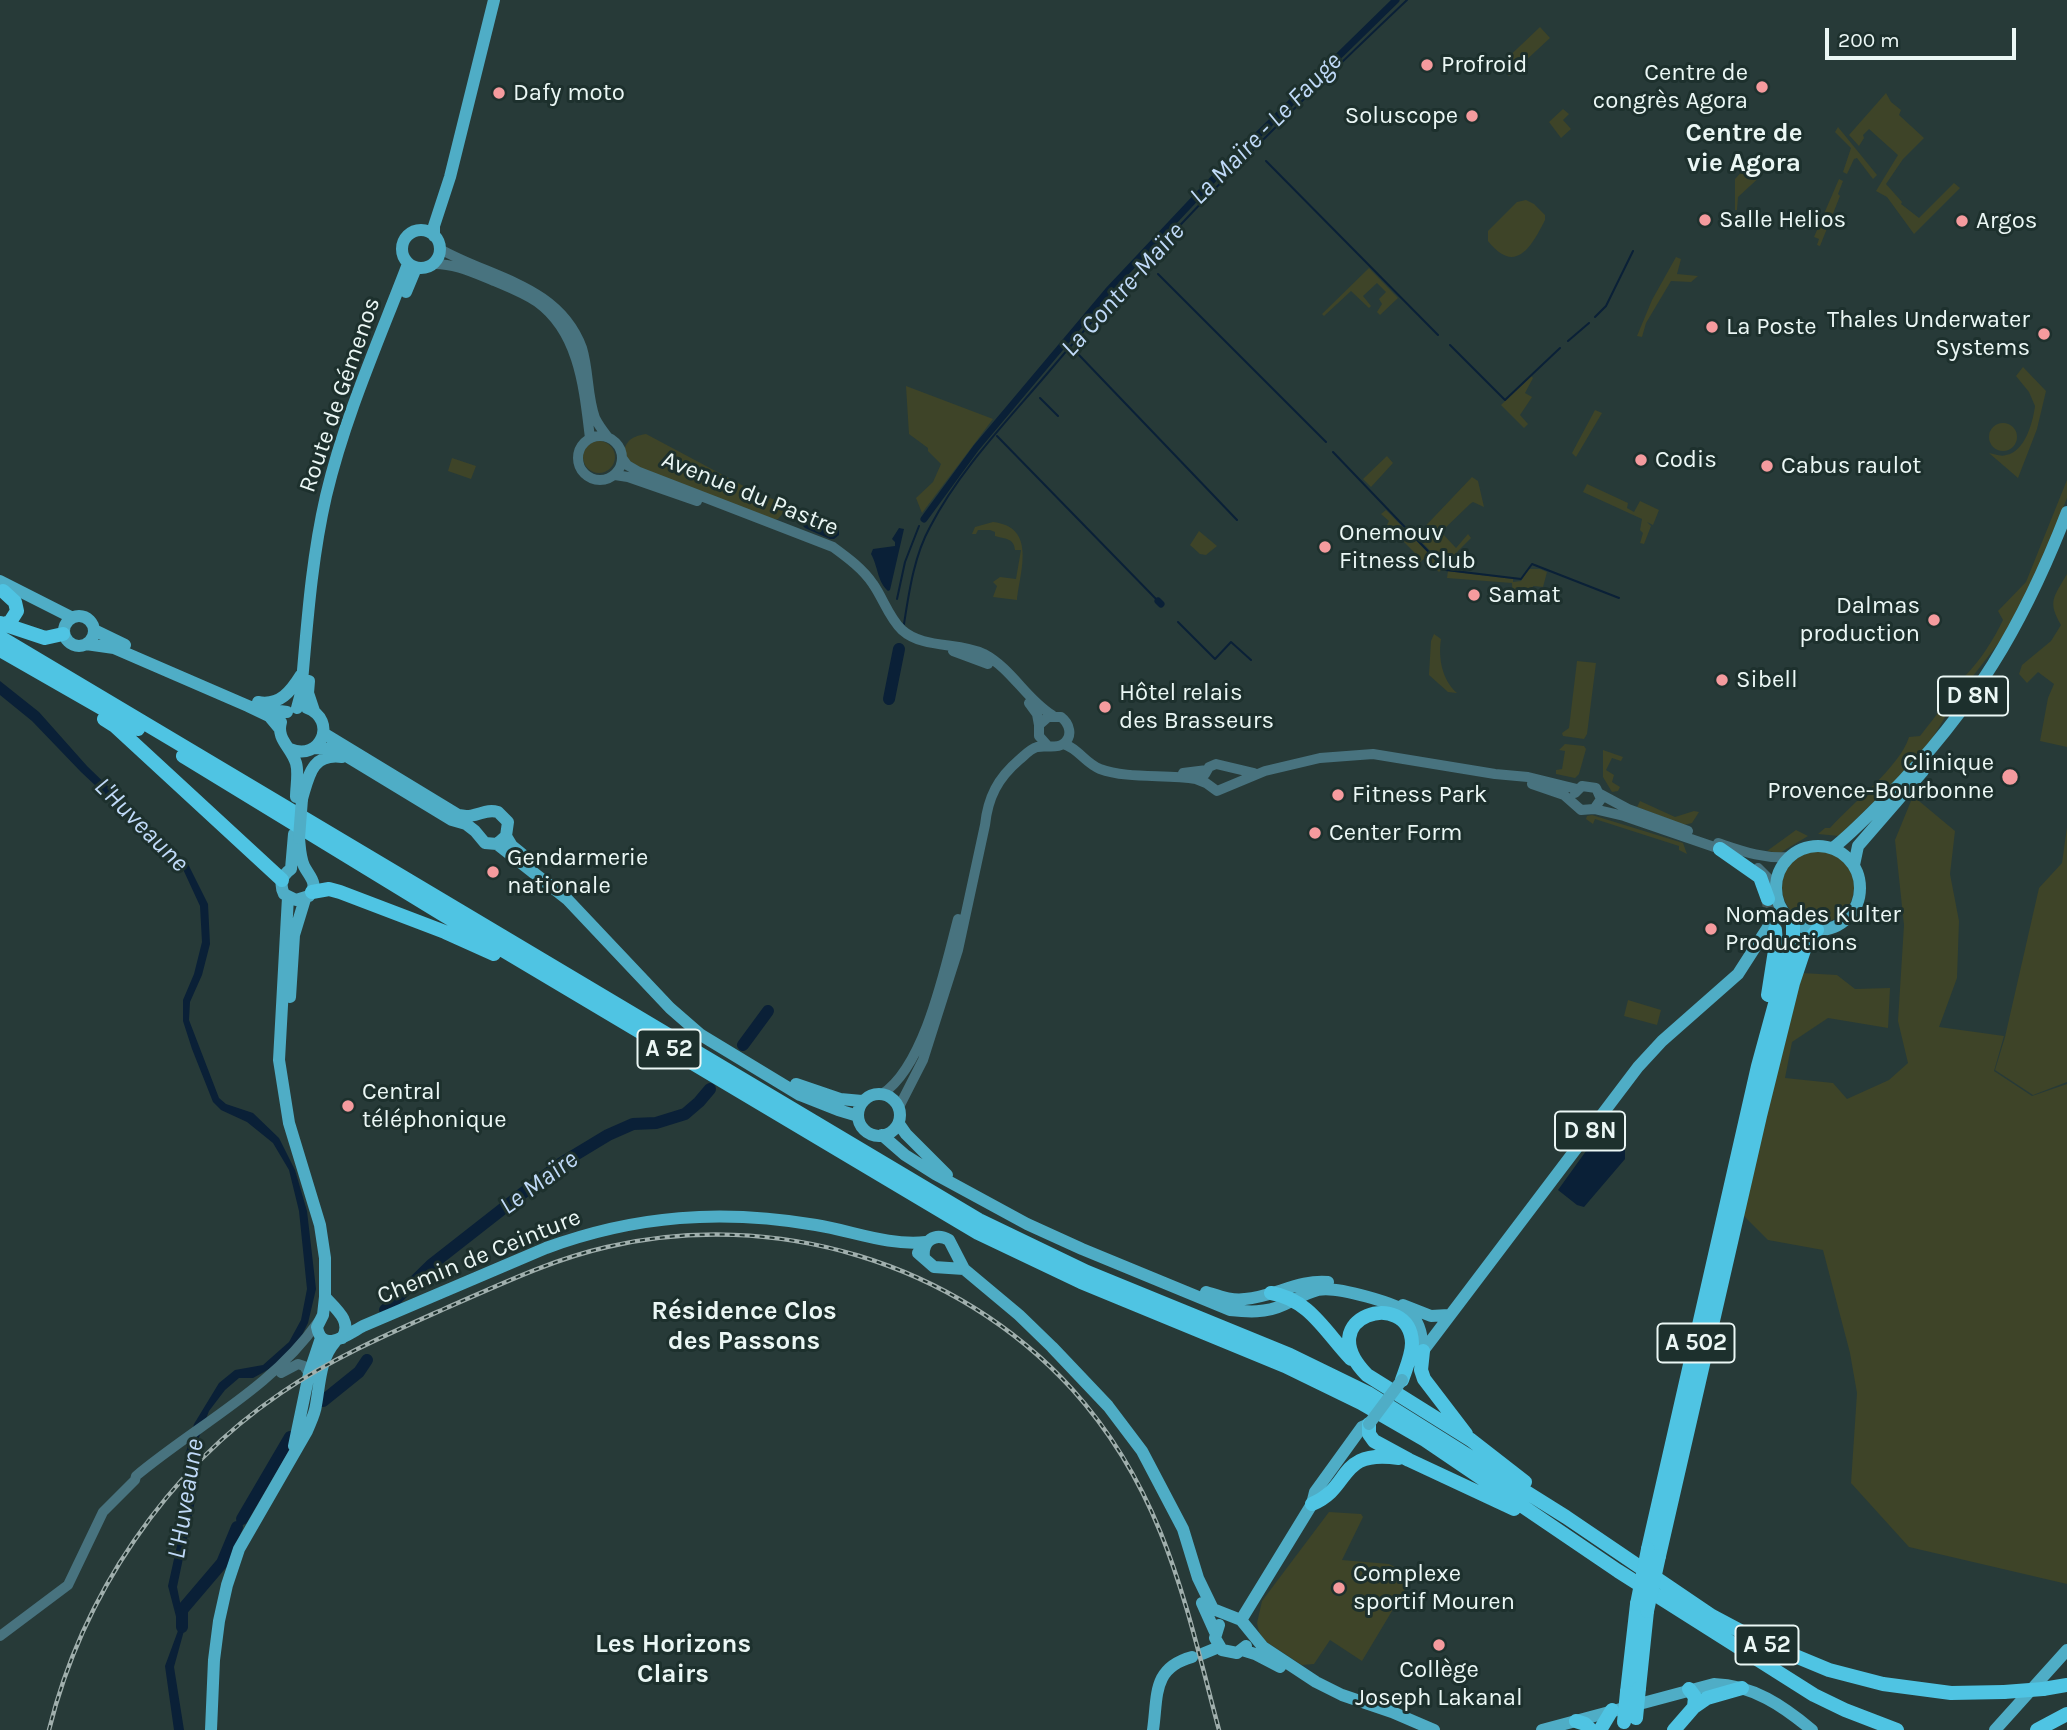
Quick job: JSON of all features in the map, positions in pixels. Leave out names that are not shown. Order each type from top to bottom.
[{"type":"highway","points":[[1,587],[15,602],[17,611],[10,622],[1,628]]},
{"type":"highway","points":[[1,628],[45,638],[66,626]]},
{"type":"highway","name":"A 52","points":[[1,628],[936,1196],[1042,1252],[1333,1374],[1402,1412],[1722,1638],[1814,1695],[1844,1710],[1897,1730]]},
{"type":"highway","points":[[0,651],[115,726],[286,875]]},
{"type":"highway","name":"A 52","points":[[0,651],[150,736],[978,1233],[1081,1282],[1285,1366],[1361,1403],[1712,1616],[1794,1657],[1829,1670],[1883,1684],[1951,1693],[2004,1692],[2067,1685]]},
{"type":"highway","points":[[1720,849],[1760,877],[1774,894]]},
{"type":"highway","points":[[308,896],[322,889],[334,890],[464,940],[514,964],[651,1039]]},
{"type":"highway","name":"A 502","points":[[1630,1725],[1642,1608],[1758,1066],[1793,938],[1790,919]]},
{"type":"highway","points":[[1758,1066],[1759,1043],[1774,955],[1775,930]]},
{"type":"highway","name":"A 502","points":[[1653,1553],[1780,1034],[1806,944],[1816,930]]},
{"type":"highway","points":[[1271,1293],[1294,1299],[1306,1308],[1354,1362],[1382,1386],[1471,1440],[1508,1468],[1558,1521]]},
{"type":"highway","points":[[1354,1362],[1348,1339],[1354,1325],[1370,1313],[1387,1312],[1403,1321],[1410,1333],[1410,1351],[1402,1380]]},
{"type":"highway","points":[[1423,1351],[1424,1379],[1471,1440]]},
{"type":"highway","points":[[1368,1424],[1369,1434],[1374,1441],[1409,1460],[1558,1521]]},
{"type":"highway","points":[[1311,1504],[1326,1498],[1339,1479],[1357,1462],[1368,1457],[1409,1460]]},
{"type":"highway","points":[[1674,1730],[1694,1707],[1713,1695],[1731,1693],[1742,1688]]},
{"type":"highway","points":[[1689,1689],[1695,1697],[1694,1707]]},
{"type":"highway","points":[[1600,1730],[1612,1710]]},
{"type":"highway","points":[[2037,1730],[2067,1714]]},
{"type":"highway","points":[[1576,1721],[1591,1730]]},
{"type":"main road","points":[[432,238],[412,232],[404,240],[402,251],[412,266],[426,267],[439,256],[432,238],[431,217],[443,187],[462,119],[489,0]]},
{"type":"main road","points":[[478,52],[495,0]]},
{"type":"main road","name":"Route de Gémenos","points":[[292,710],[303,672],[313,569],[327,494],[349,419],[412,266]]},
{"type":"main road","name":"Route de Gémenos","points":[[314,711],[308,693],[312,651],[323,552],[337,482],[412,266]]},
{"type":"main road","name":"D 8N","points":[[1833,848],[1923,760],[1959,717],[1997,659],[2032,597],[2067,512]]},
{"type":"main road","name":"D 8N","points":[[1854,865],[1858,846],[1944,748],[2016,644],[2067,533]]},
{"type":"main road","points":[[1,587],[50,612],[66,626],[72,645],[114,648],[269,716],[279,728],[282,740],[290,749],[297,766],[299,798]]},
{"type":"main road","points":[[66,626],[80,615],[88,618],[94,630],[248,700],[272,710],[314,711],[322,721],[324,733],[311,749],[304,766],[299,798],[297,836],[300,855],[305,870],[314,882],[294,935],[286,1040],[294,1140]]},
{"type":"main road","points":[[86,644],[92,638],[94,630]]},
{"type":"main road","points":[[248,700],[263,703],[284,697],[292,690],[303,672]]},
{"type":"main road","points":[[279,728],[292,710]]},
{"type":"main road","points":[[324,733],[454,813],[468,817],[493,810],[503,814],[508,822],[502,840]]},
{"type":"main road","points":[[290,749],[302,752],[311,749],[335,749],[452,820],[466,824],[485,843],[502,840],[512,846],[570,894],[689,1016],[733,1046],[802,1088],[840,1100],[862,1101],[882,1094],[895,1100],[899,1107],[899,1124],[906,1134],[957,1185]]},
{"type":"main road","points":[[299,798],[318,761],[332,756],[353,759]]},
{"type":"main road","points":[[475,831],[479,816]]},
{"type":"main road","points":[[297,836],[282,890],[288,897],[296,900],[308,896]]},
{"type":"main road","points":[[502,840],[567,899],[670,1008],[701,1035],[800,1095],[858,1116]]},
{"type":"main road","points":[[1813,845],[1833,848],[1854,865],[1860,892],[1854,909],[1838,925],[1816,930],[1804,928],[1790,919],[1774,894],[1778,873],[1789,857],[1800,849],[1813,845]]},
{"type":"main road","points":[[286,875],[305,870]]},
{"type":"main road","name":"D 8N","points":[[1747,963],[1774,894]]},
{"type":"main road","points":[[288,897],[279,1060],[289,1123],[320,1225],[325,1258],[325,1297],[320,1318],[318,1355],[309,1374],[290,1462]]},
{"type":"main road","name":"D 8N","points":[[1236,1619],[1311,1504],[1322,1496],[1367,1434],[1368,1424],[1638,1067],[1662,1041],[1747,963],[1772,921],[1777,918],[1790,919]]},
{"type":"main road","points":[[862,1101],[858,1116],[868,1133],[882,1135],[891,1132],[899,1124]]},
{"type":"main road","points":[[882,1135],[905,1155],[1027,1224],[1230,1310],[1266,1311],[1320,1289],[1347,1291],[1410,1314],[1417,1324],[1423,1351]]},
{"type":"main road","name":"Chemin de Ceinture","points":[[338,1340],[363,1326],[569,1239],[637,1223],[677,1217],[762,1217],[819,1225],[900,1244],[924,1257]]},
{"type":"main road","points":[[964,1269],[934,1267],[924,1257],[926,1242],[935,1237],[945,1237],[952,1244],[954,1254],[964,1269],[1019,1315],[1108,1406],[1142,1451],[1182,1529],[1206,1598],[1213,1609],[1236,1619],[1263,1647],[1316,1682],[1342,1695],[1434,1730]]},
{"type":"main road","name":"Chemin de Ceinture","points":[[900,1244],[926,1242]]},
{"type":"main road","points":[[945,1266],[953,1259],[954,1254]]},
{"type":"main road","points":[[1127,1267],[1226,1299],[1246,1299],[1304,1284],[1324,1282],[1351,1287],[1431,1315],[1449,1315]]},
{"type":"main road","points":[[209,1730],[219,1621],[239,1549],[307,1431],[328,1349],[346,1331],[344,1319],[325,1297]]},
{"type":"main road","points":[[320,1318],[332,1312],[344,1319]]},
{"type":"main road","points":[[1431,1315],[1438,1331]]},
{"type":"main road","name":"Chemin de Ceinture","points":[[344,1319],[363,1326]]},
{"type":"main road","points":[[1417,1324],[1438,1331]]},
{"type":"main road","points":[[320,1337],[338,1340]]},
{"type":"main road","points":[[1094,1393],[1138,1455],[1178,1530],[1198,1596],[1219,1647],[1231,1653],[1242,1650],[1255,1654],[1353,1706],[1407,1723],[1417,1730]]},
{"type":"main road","points":[[1215,1632],[1222,1622],[1236,1619]]},
{"type":"main road","points":[[1242,1650],[1249,1642],[1250,1631]]},
{"type":"main road","points":[[1153,1730],[1158,1690],[1167,1669],[1177,1661],[1219,1647]]},
{"type":"main road","points":[[1995,1730],[2067,1650]]},
{"type":"main road","points":[[1542,1730],[1714,1684],[1742,1688],[1781,1706],[1812,1730]]},
{"type":"street","points":[[432,238],[455,258],[534,291],[547,299],[563,316],[582,348],[595,418],[607,436],[619,445],[622,458],[621,466],[615,475],[606,480],[597,480],[582,471],[578,464],[579,451],[583,443],[590,438],[607,436]]},
{"type":"street","points":[[432,264],[450,265],[518,291],[539,303],[557,320],[572,347],[579,372],[590,438]]},
{"type":"street","name":"Avenue du Pastre","points":[[622,458],[627,465],[639,472],[833,547],[858,566],[872,583],[901,630],[918,639],[968,648],[986,656],[1016,680],[1042,710],[1052,715]]},
{"type":"street","name":"Avenue du Pastre","points":[[615,475],[704,503],[827,551],[850,567],[861,579],[887,621],[904,640],[918,646],[961,653],[983,661],[1003,675],[1030,704],[1037,714],[1039,729]]},
{"type":"street","points":[[882,1094],[902,1076],[914,1058],[924,1030],[957,923],[981,808],[989,786],[1004,766],[1027,746],[1044,719],[1052,715],[1064,719],[1077,743],[1095,760],[1111,766],[1184,773],[1207,771],[1216,764],[1255,773]]},
{"type":"street","points":[[1039,729],[1041,740],[1047,745],[1072,746],[1090,764],[1108,771],[1184,777],[1206,783],[1217,791],[1255,773],[1320,758],[1373,754],[1528,777],[1577,789]]},
{"type":"street","points":[[1063,744],[1070,732]]},
{"type":"street","points":[[899,1107],[923,1060],[958,950],[985,825],[986,809],[993,789],[1008,770],[1030,750],[1047,745]]},
{"type":"street","points":[[1228,767],[1232,775],[1228,786]]},
{"type":"street","points":[[1206,783],[1207,771]]},
{"type":"street","points":[[1495,774],[1564,795],[1581,810],[1624,816],[1720,849]]},
{"type":"street","points":[[1575,803],[1577,789],[1591,785],[1600,794],[1628,809],[1754,855],[1789,857]]},
{"type":"street","points":[[1594,810],[1600,803],[1600,794]]},
{"type":"street","points":[[275,1376],[320,1318]]},
{"type":"street","points":[[275,1376],[307,1345],[320,1337]]},
{"type":"street","points":[[0,1636],[68,1585],[103,1513],[145,1468],[275,1376],[298,1364],[304,1366],[309,1374]]},
{"type":"street","points":[[135,1480],[214,1420]]},
{"type":"green space","points":[[1540,27],[1550,38],[1509,76],[1499,66]]},
{"type":"green space","points":[[1886,93],[1891,102],[1901,110],[1899,115],[1924,138],[1903,159],[1886,184],[1901,204],[1919,218],[1954,183],[1960,188],[1914,234],[1887,197],[1876,191],[1898,155],[1869,129],[1863,135],[1859,146],[1849,135]]},
{"type":"green space","points":[[1563,109],[1569,114],[1563,120],[1571,129],[1561,138],[1549,122]]},
{"type":"green space","points":[[1838,127],[1877,175],[1873,179],[1857,158],[1847,174],[1843,172],[1851,148],[1835,132]]},
{"type":"green space","points":[[1748,165],[1763,174],[1738,197],[1735,210],[1735,179]]},
{"type":"green space","points":[[1839,179],[1843,181],[1838,194],[1840,196],[1820,246],[1817,245],[1819,239],[1814,237]]},
{"type":"green space","points":[[1526,200],[1545,215],[1545,220],[1528,248],[1514,257],[1506,256],[1488,241],[1488,231],[1517,202]]},
{"type":"green space","points":[[1676,257],[1681,259],[1677,274],[1698,276],[1691,282],[1671,281],[1646,323],[1642,337],[1637,336],[1652,300]]},
{"type":"green space","points":[[1369,268],[1398,298],[1380,315],[1377,312],[1382,304],[1379,299],[1386,292],[1377,283],[1363,296],[1371,306],[1369,308],[1351,291],[1324,316],[1322,314]]},
{"type":"green space","points":[[2023,367],[2046,391],[2037,429],[2018,478],[1989,453],[2002,456],[2013,453],[2030,428],[2035,406],[2029,392],[2016,376]]},
{"type":"green space","points":[[1531,376],[1533,378],[1525,393],[1532,397],[1520,415],[1528,424],[1524,428],[1501,405]]},
{"type":"green space","points":[[906,386],[993,419],[922,513],[916,498],[933,482],[941,464],[928,448],[909,434]]},
{"type":"green space","points":[[1595,410],[1602,413],[1576,457],[1572,453]]},
{"type":"green space","points":[[2003,423],[2013,427],[2017,437],[2013,447],[2003,451],[1993,447],[1989,437],[1993,427]]},
{"type":"green space","points":[[646,434],[775,500],[783,508],[783,513],[778,519],[771,520],[653,474],[622,458],[629,441]]},
{"type":"green space","points":[[599,441],[611,445],[615,457],[611,469],[599,473],[587,469],[583,457],[587,445]]},
{"type":"green space","points":[[1387,456],[1393,463],[1371,487],[1363,479]]},
{"type":"green space","points":[[452,458],[476,466],[471,479],[448,471]]},
{"type":"green space","points":[[1472,477],[1478,481],[1484,507],[1473,502],[1441,532],[1456,548],[1468,534],[1471,538],[1444,565],[1416,536]]},
{"type":"green space","points":[[2067,480],[2067,498],[2033,584],[2001,640],[1959,694],[1932,739],[1914,762],[1839,836],[1818,834],[1825,828],[1830,828],[1886,772],[1909,737],[1920,736],[1952,695],[1948,691],[1950,688],[1965,676],[1981,657],[2003,620],[1998,611],[2026,582]]},
{"type":"green space","points":[[1587,484],[1628,503],[1627,508],[1634,512],[1640,501],[1659,510],[1653,525],[1647,522],[1651,526],[1644,544],[1640,543],[1643,533],[1640,530],[1642,519],[1583,492]]},
{"type":"green space","points":[[1386,510],[1443,568],[1439,572],[1425,558],[1414,567],[1409,562],[1416,554],[1387,525],[1389,521],[1381,514]]},
{"type":"green space","points":[[993,522],[1016,532],[1021,541],[1023,552],[1017,600],[993,597],[997,586],[993,582],[1000,577],[1016,579],[1021,550],[1015,550],[1011,541],[995,536],[995,532],[990,530],[978,530],[976,534],[972,534],[975,527]]},
{"type":"green space","points":[[1199,531],[1217,546],[1206,555],[1200,554],[1190,545]]},
{"type":"green space","points":[[1528,569],[1547,572],[1543,587],[1533,586],[1532,602],[1513,600],[1512,583],[1447,578],[1448,571],[1513,579],[1513,582],[1521,581]]},
{"type":"green space","points":[[2067,574],[2067,747],[2040,741],[2048,698],[2054,684],[2038,672],[2027,683],[2019,674],[2022,665],[2051,641],[2061,625],[2053,604]]},
{"type":"green space","points":[[1434,634],[1441,639],[1440,654],[1445,675],[1457,693],[1448,692],[1429,675],[1431,641]]},
{"type":"green space","points":[[1577,661],[1596,663],[1587,734],[1584,739],[1563,736],[1562,733],[1569,728]]},
{"type":"green space","points":[[1565,744],[1584,746],[1586,749],[1579,774],[1575,778],[1556,774],[1556,770],[1562,769],[1565,751],[1559,750]]},
{"type":"green space","points":[[1603,750],[1623,757],[1621,761],[1612,758],[1606,770],[1614,775],[1612,782],[1620,787],[1618,791],[1612,792],[1603,777]]},
{"type":"green space","points":[[1913,796],[1955,831],[1950,874],[1959,921],[1957,978],[1939,1027],[2004,1036],[1994,1071],[2032,1096],[2067,1084],[2067,1584],[1909,1547],[1851,1483],[1857,1393],[1850,1353],[1823,1250],[1768,1240],[1741,1213],[1802,973],[1837,975],[1855,989],[1890,988],[1888,1028],[1828,1018],[1792,1042],[1785,1078],[1833,1083],[1847,1099],[1889,1080],[1908,1063],[1898,1021],[1904,925],[1895,840]]},
{"type":"green space","points":[[1640,801],[1675,817],[1699,812],[1692,823],[1684,825],[1637,807]]},
{"type":"green space","points":[[1592,815],[1683,843],[1687,854],[1679,850],[1679,846],[1595,819],[1593,824],[1586,819]]},
{"type":"green space","points":[[2067,827],[2067,1082],[2033,1095],[1995,1070],[2039,888],[2062,863]]},
{"type":"green space","points":[[1796,830],[1808,836],[1780,853],[1767,851]]},
{"type":"green space","points":[[1818,851],[1838,857],[1848,867],[1854,887],[1848,907],[1838,917],[1818,923],[1798,917],[1788,907],[1782,887],[1788,867],[1798,857]]},
{"type":"green space","points":[[1628,1000],[1661,1010],[1657,1025],[1624,1016]]},
{"type":"green space","name":"Complexe sportif Mouren","points":[[1329,1512],[1361,1514],[1363,1517],[1342,1560],[1389,1564],[1413,1576],[1362,1661],[1330,1640],[1314,1664],[1302,1665],[1265,1641],[1257,1623],[1262,1601]]},
{"type":"water","points":[[809,518],[839,528],[839,535],[830,539],[805,528],[803,526]]},
{"type":"water","points":[[899,528],[904,529],[888,591],[882,583],[871,554],[873,549],[895,546],[892,539]]},
{"type":"water","name":"L'Huveaune","points":[[0,681],[39,712],[87,766],[188,864],[208,904],[210,944],[202,975],[190,1002],[189,1020],[219,1098],[226,1104],[253,1113],[279,1138],[295,1170],[307,1211],[316,1289],[308,1323],[299,1341],[277,1364],[253,1378],[239,1378],[225,1390],[209,1411],[193,1453],[196,1496],[177,1587],[185,1627],[174,1667],[184,1730],[174,1730],[165,1666],[179,1628],[168,1586],[188,1496],[185,1456],[194,1424],[219,1383],[235,1370],[263,1365],[289,1342],[301,1320],[307,1289],[299,1211],[289,1170],[273,1143],[247,1122],[221,1110],[213,1102],[192,1049],[183,1021],[183,1000],[194,974],[202,942],[200,906],[182,867],[81,772],[32,721],[0,695]]},
{"type":"water","points":[[1599,1133],[1625,1150],[1625,1159],[1584,1207],[1577,1205],[1558,1190]]},
{"type":"waterway","name":"La Maïre - Le Fauge","points":[[924,519],[976,448],[1108,291],[1220,172],[1396,0]]},
{"type":"waterway","name":"La Contre-Maïre","points":[[904,624],[913,574],[924,538],[954,487],[984,448],[1088,326],[1176,229],[1313,90],[1407,0]]},
{"type":"waterway","points":[[1266,161],[1438,335]]},
{"type":"waterway","points":[[1595,317],[1606,306],[1633,251]]},
{"type":"waterway","points":[[1158,274],[1326,442]]},
{"type":"waterway","points":[[1568,341],[1589,323]]},
{"type":"waterway","points":[[1450,345],[1505,400],[1560,348]]},
{"type":"waterway","points":[[1079,355],[1237,520]]},
{"type":"waterway","points":[[1040,398],[1058,416]]},
{"type":"waterway","points":[[997,436],[1158,601]]},
{"type":"waterway","points":[[1333,452],[1446,570],[1521,579],[1532,564],[1619,598]]},
{"type":"waterway","points":[[897,599],[905,562],[919,526]]},
{"type":"waterway","points":[[1158,601],[1161,604]]},
{"type":"waterway","points":[[1178,622],[1215,659],[1231,642],[1251,660]]},
{"type":"waterway","name":"Le Maïre","points":[[889,699],[899,649]]},
{"type":"waterway","name":"Le Maïre","points":[[743,1045],[768,1011]]},
{"type":"waterway","name":"Le Maïre","points":[[385,1310],[431,1265],[560,1164],[608,1135],[633,1124],[656,1123],[685,1114],[710,1089]]},
{"type":"waterway","name":"Le Maïre","points":[[323,1401],[359,1372],[367,1360]]},
{"type":"waterway","name":"Le Maïre","points":[[242,1519],[290,1437]]},
{"type":"waterway","name":"Le Maïre","points":[[182,1627],[182,1610],[222,1563],[237,1527]]},
{"type":"tunnel","points":[[1768,899],[1775,930]]},
{"type":"railway","points":[[49,1730],[64,1680],[83,1632],[134,1540],[201,1460],[239,1424],[281,1393],[320,1369],[381,1338],[544,1266],[607,1247],[670,1237],[734,1235],[797,1241],[859,1256],[918,1278],[974,1308],[1026,1345],[1072,1389],[1129,1467],[1150,1508],[1182,1593],[1219,1730]]},
{"type":"place","name":"Profroid","points":[[1427,65]]},
{"type":"place","name":"Centre de congrès Agora","points":[[1762,87]]},
{"type":"place","name":"Dafy moto","points":[[499,93]]},
{"type":"place","name":"Soluscope","points":[[1472,116]]},
{"type":"place","name":"Salle Helios","points":[[1705,220]]},
{"type":"place","name":"Argos","points":[[1962,221]]},
{"type":"place","name":"La Poste","points":[[1712,327]]},
{"type":"place","name":"Thales Underwater Systems","points":[[2044,334]]},
{"type":"place","name":"Codis","points":[[1641,460]]},
{"type":"place","name":"Cabus raulot","points":[[1767,466]]},
{"type":"place","name":"Onemouv Fitness Club","points":[[1325,547]]},
{"type":"place","name":"Samat","points":[[1474,595]]},
{"type":"place","name":"Dalmas production","points":[[1934,620]]},
{"type":"place","name":"Sibell","points":[[1722,680]]},
{"type":"place","name":"Hôtel relais des Brasseurs","points":[[1105,707]]},
{"type":"place","name":"Clinique Provence-Bourbonne","points":[[2010,777]]},
{"type":"place","name":"Fitness Park","points":[[1338,795]]},
{"type":"place","name":"Center Form","points":[[1315,833]]},
{"type":"place","name":"Gendarmerie nationale","points":[[493,872]]},
{"type":"place","name":"Nomades Kulter Productions","points":[[1711,929]]},
{"type":"place","name":"Central téléphonique","points":[[348,1106]]},
{"type":"place","name":"Complexe sportif Mouren","points":[[1339,1588]]},
{"type":"place","name":"Collège Joseph Lakanal","points":[[1439,1645]]},
{"type":"district","name":"Centre de vie Agora","points":[[1744,149]]},
{"type":"district","name":"Résidence Clos des Passons","points":[[744,1327]]},
{"type":"district","name":"Les Horizons Clairs","points":[[673,1660]]}]
